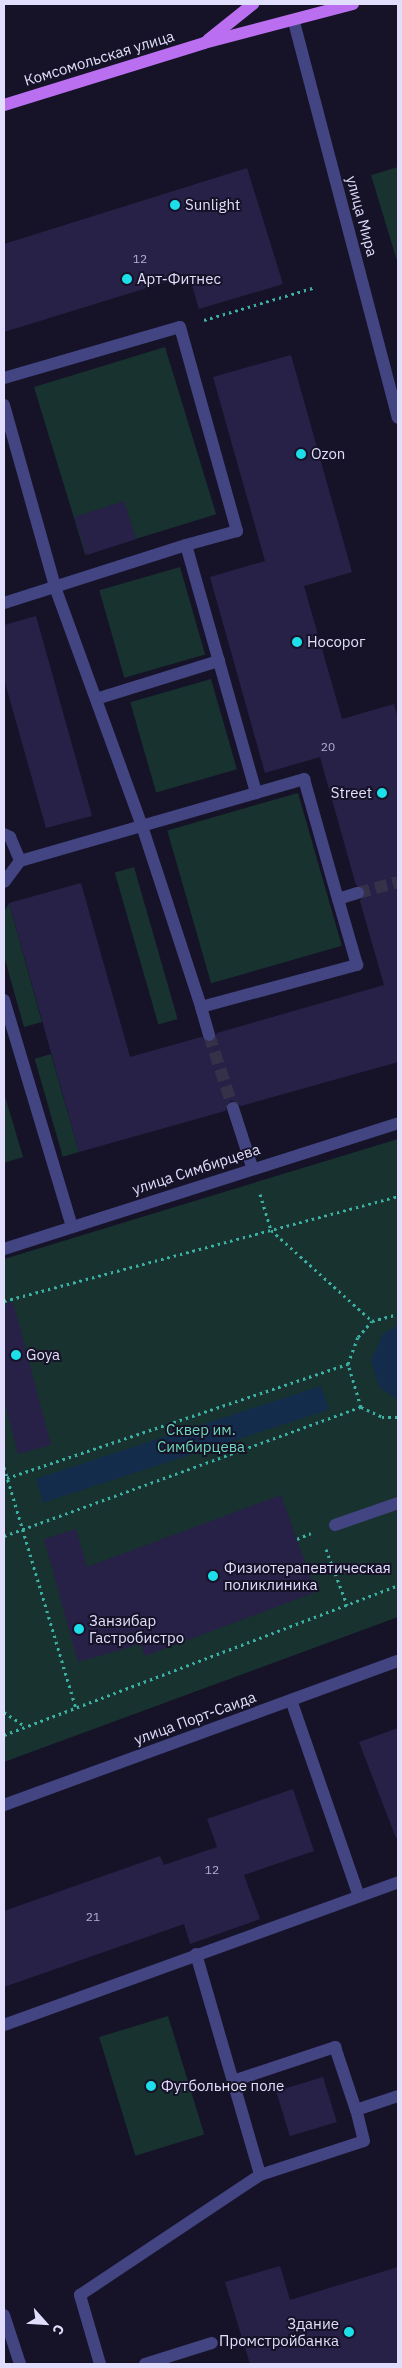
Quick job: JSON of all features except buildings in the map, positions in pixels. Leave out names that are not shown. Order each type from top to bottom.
[{"type":"main road","name":"Комсомольская улица","points":[[204,43],[253,4]]},
{"type":"main road","name":"Комсомольская улица","points":[[4,105],[204,43],[294,22],[353,4]]},
{"type":"street","name":"улица Мира","points":[[294,22],[398,418]]},
{"type":"street","points":[[4,378],[180,327],[237,531],[186,545],[4,603]]},
{"type":"street","points":[[4,405],[55,587],[142,826],[210,1035]]},
{"type":"street","points":[[186,545],[256,793]]},
{"type":"street","points":[[96,699],[219,660]]},
{"type":"street","points":[[4,882],[20,861],[304,779],[357,964],[201,1007]]},
{"type":"street","points":[[4,834],[10,837],[20,861]]},
{"type":"street","points":[[338,899],[358,893]]},
{"type":"street","points":[[4,1000],[72,1227]]},
{"type":"street","points":[[233,1108],[252,1167]]},
{"type":"street","name":"улица Симбирцева","points":[[4,1249],[252,1167],[398,1123]]},
{"type":"street","points":[[334,1524],[398,1502]]},
{"type":"street","name":"улица Порт-Саида","points":[[4,1805],[398,1661]]},
{"type":"street","points":[[291,1700],[358,1894]]},
{"type":"street","points":[[4,2025],[358,1894],[398,1882]]},
{"type":"street","points":[[196,1954],[260,2175]]},
{"type":"street","points":[[100,2364],[80,2295],[260,2175],[364,2141],[335,2047],[233,2081]]},
{"type":"street","points":[[356,2110],[398,2096]]},
{"type":"street","points":[[4,2314],[20,2364]]},
{"type":"street","points":[[145,2364],[212,2343]]},
{"type":"path","points":[[180,327],[312,288]]},
{"type":"path","points":[[252,1167],[271,1230],[372,1321]]},
{"type":"path","points":[[4,1300],[398,1196]]},
{"type":"path","points":[[360,1407],[348,1364],[358,1337],[372,1321],[398,1314]]},
{"type":"path","points":[[4,1483],[8,1480],[348,1364]]},
{"type":"path","points":[[4,1536],[360,1407],[382,1417],[398,1417]]},
{"type":"path","points":[[4,1467],[21,1531],[76,1708]]},
{"type":"path","points":[[296,1539],[319,1531]]},
{"type":"path","points":[[323,1540],[347,1605]]},
{"type":"path","points":[[4,1734],[398,1585]]},
{"type":"path","points":[[4,1712],[25,1726]]},
{"type":"green space","points":[[398,167],[398,264],[371,175]]},
{"type":"green space","points":[[165,347],[216,514],[85,554],[34,387]]},
{"type":"green space","points":[[180,567],[205,654],[124,678],[99,590]]},
{"type":"green space","points":[[211,679],[237,769],[156,793],[130,702]]},
{"type":"green space","points":[[298,793],[342,946],[211,983],[167,830]]},
{"type":"green space","points":[[134,867],[178,1019],[158,1024],[115,873]]},
{"type":"green space","points":[[9,903],[42,1022],[24,1027],[4,956],[4,912]]},
{"type":"green space","points":[[51,1054],[79,1152],[63,1157],[35,1059]]},
{"type":"green space","points":[[4,1093],[23,1157],[4,1163]]},
{"type":"green space","name":"Сквер им. Симбирцева","points":[[398,1139],[398,1617],[4,1762],[4,1259]]},
{"type":"green space","name":"Футбольное поле","points":[[168,2016],[204,2135],[135,2156],[99,2037]]},
{"type":"water","points":[[398,1325],[398,1400],[379,1387],[371,1360],[383,1334]]},
{"type":"water","points":[[321,1386],[329,1410],[43,1502],[36,1479]]},
{"type":"tunnel","points":[[358,893],[398,882]]},
{"type":"tunnel","points":[[209,1035],[233,1108]]},
{"type":"place","name":"Sunlight","points":[[175,205]]},
{"type":"place","name":"Арт-Фитнес","points":[[127,279]]},
{"type":"place","name":"Ozon","points":[[301,454]]},
{"type":"place","name":"Носорог","points":[[297,642]]},
{"type":"place","name":"Street","points":[[382,793]]},
{"type":"place","name":"Goya","points":[[16,1355]]},
{"type":"place","name":"Физиотерапевтическая поликлиника","points":[[213,1576]]},
{"type":"place","name":"Занзибар Гастробистро","points":[[79,1629]]},
{"type":"place","name":"Футбольное поле","points":[[151,2086]]},
{"type":"place","name":"Здание Промстройбанка","points":[[349,2332]]}]
